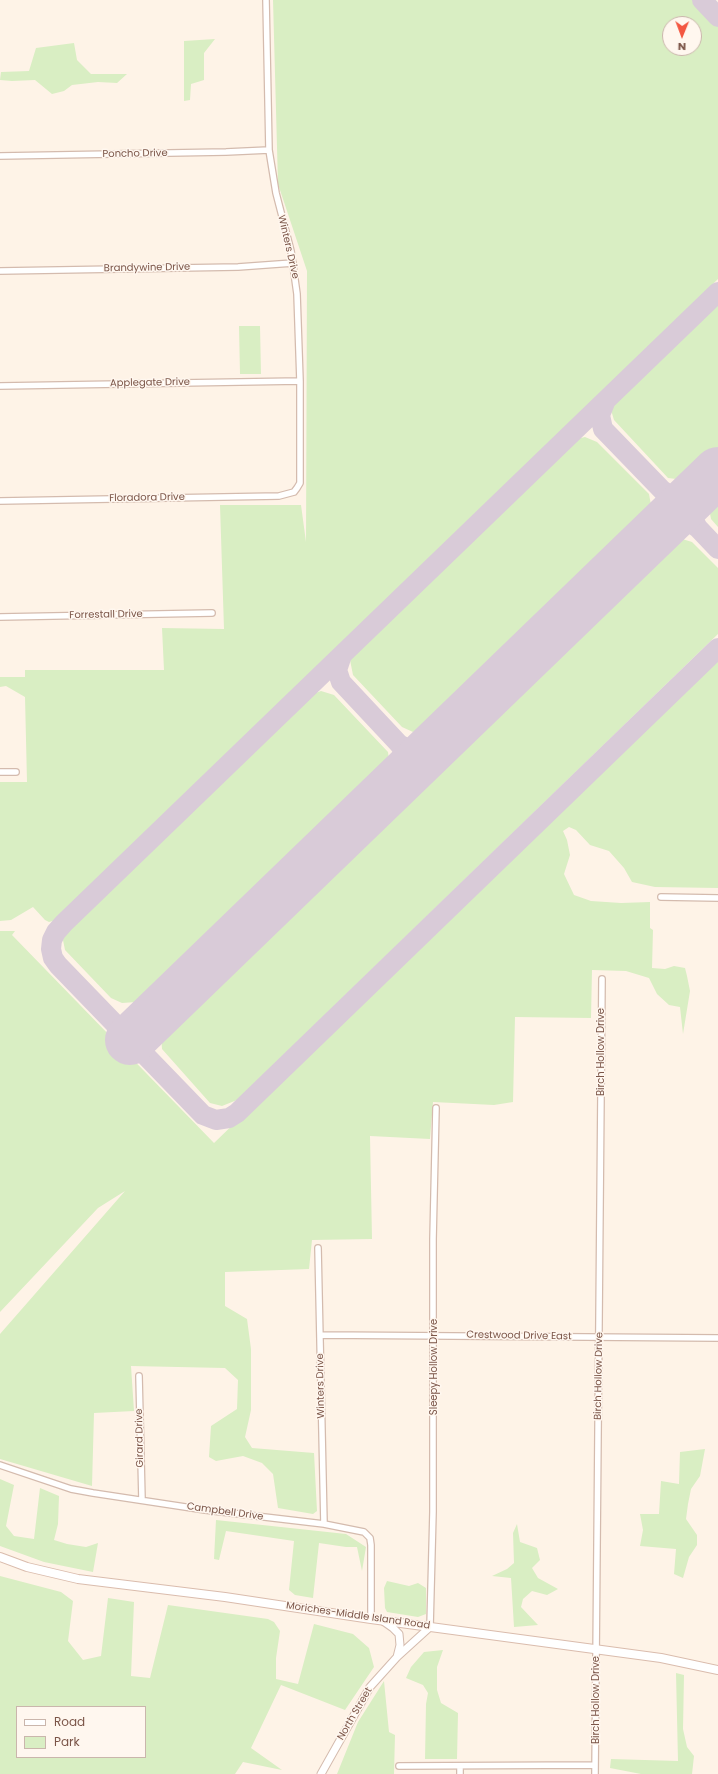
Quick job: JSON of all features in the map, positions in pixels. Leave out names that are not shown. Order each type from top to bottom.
[{"type":"main road","name":"Moriches-Middle Island Road","points":[[0,1557],[27,1567],[78,1579],[225,1596],[382,1621],[682,1661],[718,1670]]},
{"type":"street","name":"Winters Drive","points":[[266,0],[269,150],[276,193],[293,263],[297,294],[300,381],[300,483],[294,492]]},
{"type":"street","name":"Poncho Drive","points":[[0,156],[269,150]]},
{"type":"street","name":"Brandywine Drive","points":[[0,271],[238,267],[293,263]]},
{"type":"street","name":"Applegate Drive","points":[[0,386],[300,381]]},
{"type":"street","name":"Floradora Drive","points":[[0,501],[279,496],[294,492]]},
{"type":"street","name":"Forrestall Drive","points":[[0,617],[212,613]]},
{"type":"street","points":[[0,772],[16,772]]},
{"type":"street","points":[[662,897],[718,898]]},
{"type":"street","name":"Birch Hollow Drive","points":[[595,1774],[602,979]]},
{"type":"street","name":"Sleepy Hollow Drive","points":[[430,1627],[433,1504],[433,1239],[436,1108]]},
{"type":"street","name":"Winters Drive","points":[[318,1248],[324,1524]]},
{"type":"street","name":"Crestwood Drive East","points":[[320,1335],[718,1338]]},
{"type":"street","name":"Girard Drive","points":[[138,1376],[142,1500]]},
{"type":"street","name":"Campbell Drive","points":[[0,1465],[71,1489],[205,1510],[324,1524],[364,1532],[370,1538],[371,1545],[371,1619]]},
{"type":"street","points":[[382,1621],[393,1628],[398,1634],[400,1645],[397,1657]]},
{"type":"street","name":"North Street","points":[[321,1774],[370,1687],[397,1657],[430,1627]]},
{"type":"street","points":[[399,1766],[595,1765]]},
{"type":"street","points":[[460,1766],[460,1774]]},
{"type":"green space","points":[[273,0],[692,0],[718,27],[718,279],[56,920],[49,922],[45,920],[33,907],[11,920],[0,921],[0,782],[27,782],[25,697],[6,686],[0,687],[0,677],[25,677],[25,670],[164,670],[162,628],[224,629],[220,505],[301,505],[306,542],[307,271],[278,184]]},
{"type":"green space","points":[[215,39],[204,53],[204,80],[191,84],[190,100],[184,101],[184,41]]},
{"type":"green space","points":[[74,43],[77,60],[91,74],[127,74],[117,83],[98,82],[72,85],[64,91],[52,94],[35,80],[0,80],[1,72],[29,71],[36,48]]},
{"type":"green space","points":[[718,301],[718,447],[690,475],[676,479],[668,478],[614,420],[611,410],[615,401]]},
{"type":"green space","points":[[239,326],[260,326],[261,374],[240,374]]},
{"type":"green space","points":[[585,437],[597,442],[649,494],[651,505],[647,516],[428,728],[413,732],[402,727],[353,675],[350,660],[354,651],[573,440]]},
{"type":"green space","points":[[718,495],[718,527],[711,519],[709,508]]},
{"type":"green space","points":[[679,538],[692,542],[718,568],[718,634],[237,1100],[222,1106],[210,1103],[162,1049],[161,1035],[169,1023],[666,544]]},
{"type":"green space","points":[[718,656],[718,888],[655,887],[632,882],[624,868],[609,851],[590,845],[576,830],[569,827],[563,831],[567,840],[570,855],[564,874],[574,895],[591,901],[621,903],[650,902],[650,928],[653,930],[652,968],[665,969],[674,966],[685,968],[687,976],[690,991],[683,1034],[680,1007],[669,1005],[657,994],[649,978],[626,971],[592,970],[591,1018],[515,1017],[513,1102],[494,1105],[433,1102],[430,1139],[370,1136],[372,1239],[312,1240],[309,1269],[225,1272],[225,1306],[247,1319],[251,1349],[251,1410],[245,1437],[252,1448],[314,1453],[317,1511],[313,1514],[278,1508],[273,1474],[262,1463],[243,1456],[216,1461],[209,1457],[211,1426],[237,1409],[238,1380],[225,1368],[131,1366],[134,1411],[94,1413],[92,1486],[0,1459],[0,1334],[125,1191],[98,1208],[0,1312],[0,931],[15,931],[12,935],[214,1143],[548,820],[551,821],[557,816],[557,811]]},
{"type":"green space","points":[[321,691],[334,695],[388,752],[389,760],[382,771],[150,997],[136,1002],[122,1003],[111,998],[65,950],[63,940],[66,929],[310,695]]},
{"type":"green space","points":[[705,1449],[700,1476],[691,1489],[686,1519],[697,1535],[697,1545],[689,1557],[683,1578],[674,1574],[676,1549],[640,1546],[643,1530],[640,1514],[659,1514],[661,1481],[679,1484],[680,1452]]},
{"type":"green space","points":[[0,1479],[14,1485],[6,1526],[14,1536],[34,1539],[40,1488],[59,1496],[58,1524],[54,1540],[86,1547],[98,1543],[93,1572],[44,1562],[0,1546]]},
{"type":"green space","points":[[216,1520],[346,1534],[366,1547],[362,1571],[357,1547],[319,1543],[313,1598],[295,1595],[289,1590],[294,1541],[226,1531],[219,1560],[214,1559]]},
{"type":"green space","points":[[517,1524],[520,1542],[537,1548],[540,1560],[532,1568],[538,1578],[558,1589],[547,1595],[532,1591],[523,1599],[521,1607],[538,1625],[514,1627],[511,1578],[492,1576],[507,1569],[514,1563],[513,1533]]},
{"type":"green space","points":[[0,1576],[61,1592],[73,1601],[68,1641],[83,1660],[101,1656],[108,1598],[134,1602],[131,1676],[150,1678],[168,1605],[268,1619],[274,1622],[280,1631],[276,1658],[276,1679],[298,1684],[314,1624],[353,1634],[369,1648],[374,1667],[345,1710],[281,1685],[251,1748],[282,1770],[243,1762],[235,1774],[0,1774]]},
{"type":"green space","points":[[387,1581],[409,1586],[418,1583],[426,1588],[426,1614],[418,1617],[387,1612],[385,1608],[384,1588]]},
{"type":"green space","points":[[443,1650],[437,1667],[437,1690],[441,1703],[458,1713],[457,1759],[425,1759],[426,1704],[428,1693],[423,1685],[406,1678],[411,1667],[424,1652]]},
{"type":"green space","points":[[676,1673],[684,1675],[683,1729],[687,1747],[694,1756],[692,1774],[641,1774],[610,1768],[611,1759],[678,1761]]},
{"type":"green space","points":[[384,1681],[389,1732],[395,1735],[394,1774],[337,1774],[358,1722]]},
{"type":"taxiway","points":[[702,0],[718,17]]},
{"type":"taxiway","points":[[718,292],[64,923],[56,932],[52,940],[51,949],[53,958],[58,965],[203,1115],[216,1120],[229,1118],[237,1113],[718,648]]},
{"type":"taxiway","points":[[606,400],[600,415],[603,429],[662,490],[669,495],[679,498],[698,492]]},
{"type":"taxiway","points":[[698,492],[692,506],[692,518],[698,528],[718,549]]},
{"type":"taxiway","points":[[663,525],[675,521],[683,521],[691,523],[698,528]]},
{"type":"taxiway","points":[[342,655],[337,670],[341,682],[399,744],[407,749],[418,751],[435,746]]},
{"type":"taxiway","points":[[399,744],[404,751],[406,763],[399,780]]},
{"type":"runway","points":[[130,1040],[718,472]]}]
